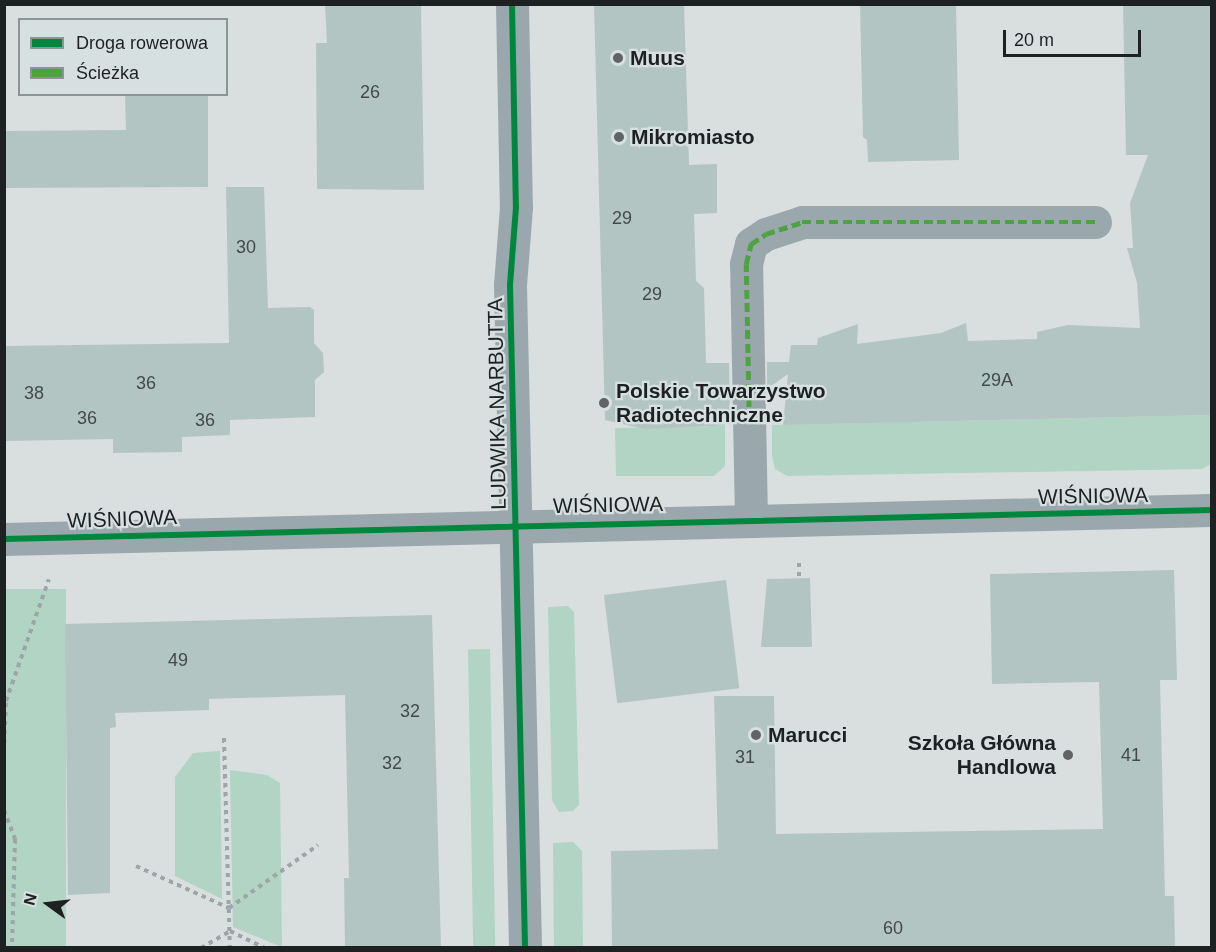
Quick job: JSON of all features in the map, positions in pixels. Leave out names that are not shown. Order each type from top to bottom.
[{"type":"street","name":"LUDWIKA NARBUTTA","points":[[512,4],[516,207],[510,285],[525,948]]},
{"type":"street","points":[[751,519],[746,264],[752,244],[766,234],[802,222],[1095,222]]},
{"type":"street","name":"WIŚNIOWA","points":[[4,538],[516,524],[1212,510]]},
{"type":"path","points":[[799,557],[799,576]]},
{"type":"path","points":[[4,752],[5,702],[49,579]]},
{"type":"path","points":[[224,738],[230,948]]},
{"type":"path","points":[[4,810],[15,839],[12,948]]},
{"type":"path","points":[[229,908],[318,845]]},
{"type":"path","points":[[136,866],[229,908]]},
{"type":"path","points":[[201,948],[230,931]]},
{"type":"path","points":[[230,931],[265,948]]},
{"type":"green space","points":[[1211,415],[1211,464],[1202,469],[787,476],[775,469],[772,455],[772,425]]},
{"type":"green space","points":[[725,420],[725,466],[714,476],[616,476],[615,428],[707,427]]},
{"type":"green space","points":[[4,589],[66,589],[66,947],[4,947]]},
{"type":"green space","points":[[568,606],[574,612],[579,805],[573,811],[559,812],[552,800],[548,607]]},
{"type":"green space","points":[[468,649],[490,649],[495,947],[473,947]]},
{"type":"green space","points":[[220,751],[222,899],[175,876],[175,777],[193,753]]},
{"type":"green space","points":[[230,770],[267,775],[280,783],[282,947],[233,927]]},
{"type":"green space","points":[[573,842],[582,851],[583,947],[554,947],[553,843]]},
{"type":"building","points":[[325,4],[421,4],[424,190],[317,189],[316,43],[327,43]]},
{"type":"building","points":[[594,4],[684,4],[689,165],[717,164],[717,213],[694,214],[696,281],[704,288],[706,363],[729,363],[730,416],[716,426],[644,429],[605,420]]},
{"type":"building","points":[[860,4],[956,4],[959,160],[868,162],[867,140],[863,137]]},
{"type":"building","points":[[1123,4],[1212,4],[1212,415],[783,425],[788,374],[767,389],[767,362],[789,362],[791,345],[817,345],[818,338],[858,324],[857,344],[941,333],[966,323],[968,341],[1037,339],[1037,332],[1068,325],[1140,328],[1137,283],[1127,248],[1133,248],[1130,203],[1148,155],[1126,155]]},
{"type":"building","points":[[125,96],[208,96],[208,187],[4,188],[4,131],[126,130]]},
{"type":"building","points":[[226,187],[264,187],[268,308],[310,307],[314,310],[314,343],[323,353],[324,372],[315,380],[315,417],[230,420],[230,435],[182,437],[182,452],[113,453],[113,439],[4,441],[4,346],[229,343]]},
{"type":"building","points":[[1174,570],[1177,680],[1160,680],[1165,896],[1174,896],[1175,948],[612,948],[611,851],[718,849],[714,696],[774,696],[776,834],[1103,829],[1099,682],[992,684],[990,574]]},
{"type":"building","points":[[810,578],[812,647],[761,647],[767,579]]},
{"type":"building","points":[[726,580],[739,688],[617,703],[604,595]]},
{"type":"building","points":[[432,615],[441,948],[345,948],[344,878],[349,878],[345,695],[209,699],[209,710],[115,713],[116,727],[110,728],[110,893],[68,895],[65,624]]},
{"type":"marked path","points":[[749,420],[746,264],[751,244],[766,234],[802,222],[1095,222]]},
{"type":"cycle path","points":[[512,4],[516,207],[510,285],[525,948]]},
{"type":"cycle path","points":[[4,539],[1212,510]]},
{"type":"place","name":"Muus","points":[[618,58]]},
{"type":"place","name":"Mikromiasto","points":[[619,137]]},
{"type":"place","name":"Polskie Towarzystwo Radiotechniczne","points":[[604,403]]},
{"type":"place","name":"Marucci","points":[[756,735]]},
{"type":"place","name":"Szkoła Główna Handlowa","points":[[1068,755]]}]
